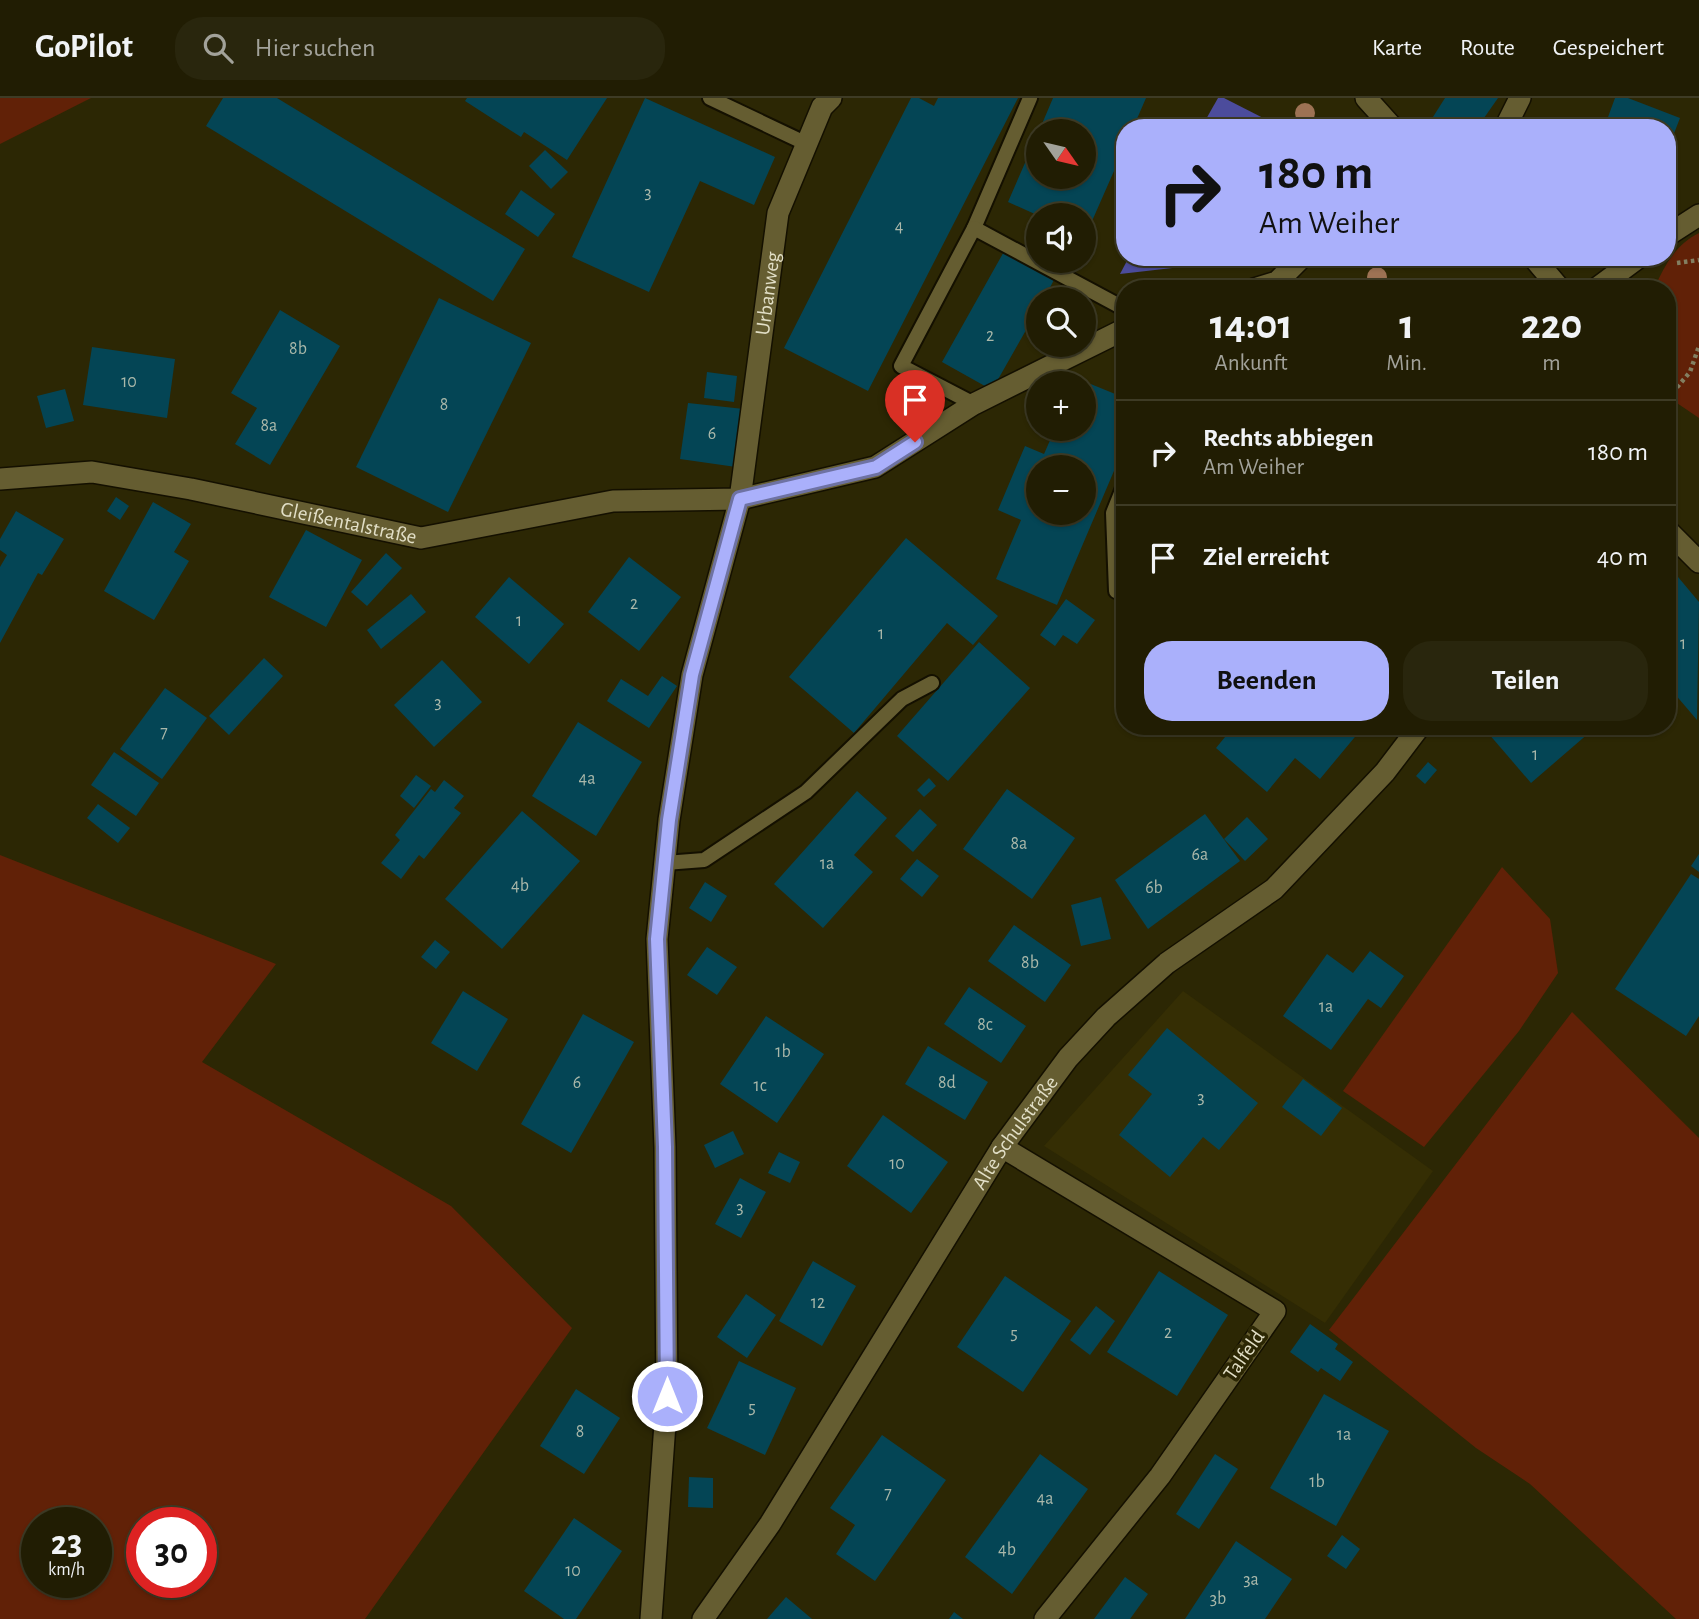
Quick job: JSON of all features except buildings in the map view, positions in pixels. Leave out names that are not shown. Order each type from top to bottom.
[{"type":"street","name":"Urbanweg","points":[[651,1619],[667,1396],[665,1147],[657,939],[665,863],[692,675],[740,499],[778,213],[822,107],[831,98]]},
{"type":"street","points":[[1366,98],[1385,119]]},
{"type":"street","points":[[1510,119],[1520,98]]},
{"type":"street","points":[[1676,230],[1699,215]]},
{"type":"street","points":[[1279,280],[1293,266]]},
{"type":"street","points":[[1541,266],[1552,280]]},
{"type":"street","points":[[1607,280],[1627,266]]},
{"type":"street","name":"Gleißentalstraße","points":[[0,479],[92,472],[191,489],[421,538],[613,501],[740,499],[876,467],[974,404],[1116,333]]},
{"type":"street","points":[[1676,539],[1699,562]]},
{"type":"street","name":"Alte Schulstraße","points":[[703,1619],[785,1501],[1002,1147],[1068,1058],[1106,1017],[1167,963],[1274,889],[1385,772],[1413,735]]},
{"type":"street","name":"Talfeld","points":[[1002,1147],[1275,1311],[1160,1476],[1045,1619]]},
{"type":"lane","points":[[710,98],[807,144]]},
{"type":"lane","points":[[974,404],[901,366],[974,228],[1030,98]]},
{"type":"lane","points":[[974,228],[1116,304]]},
{"type":"lane","points":[[1116,505],[1113,513],[1116,591]]},
{"type":"lane","points":[[665,863],[704,860],[806,792],[902,699],[932,684]]},
{"type":"path","points":[[1676,389],[1690,372],[1699,346]]},
{"type":"shaded area","points":[[0,98],[91,98],[0,144]]},
{"type":"shaded area","points":[[1218,98],[1224,98],[1265,119],[1206,119]]},
{"type":"shaded area","points":[[1699,233],[1699,418],[1676,402],[1676,280],[1658,280],[1666,266],[1676,266],[1676,252]]},
{"type":"shaded area","points":[[1124,266],[1190,266],[1120,274]]},
{"type":"shaded area","points":[[0,855],[276,964],[202,1062],[451,1206],[572,1328],[365,1619],[0,1619]]},
{"type":"shaded area","points":[[1502,867],[1550,919],[1558,973],[1519,1031],[1424,1147],[1343,1091]]},
{"type":"shaded area","points":[[1183,991],[1433,1171],[1325,1323],[1044,1146]]},
{"type":"shaded area","points":[[1572,1012],[1699,1138],[1699,1619],[1676,1619],[1530,1484],[1476,1448],[1329,1330]]},
{"type":"route","points":[[667,1396],[665,1147],[657,939],[669,820],[692,675],[740,499],[876,467],[915,442]]}]
